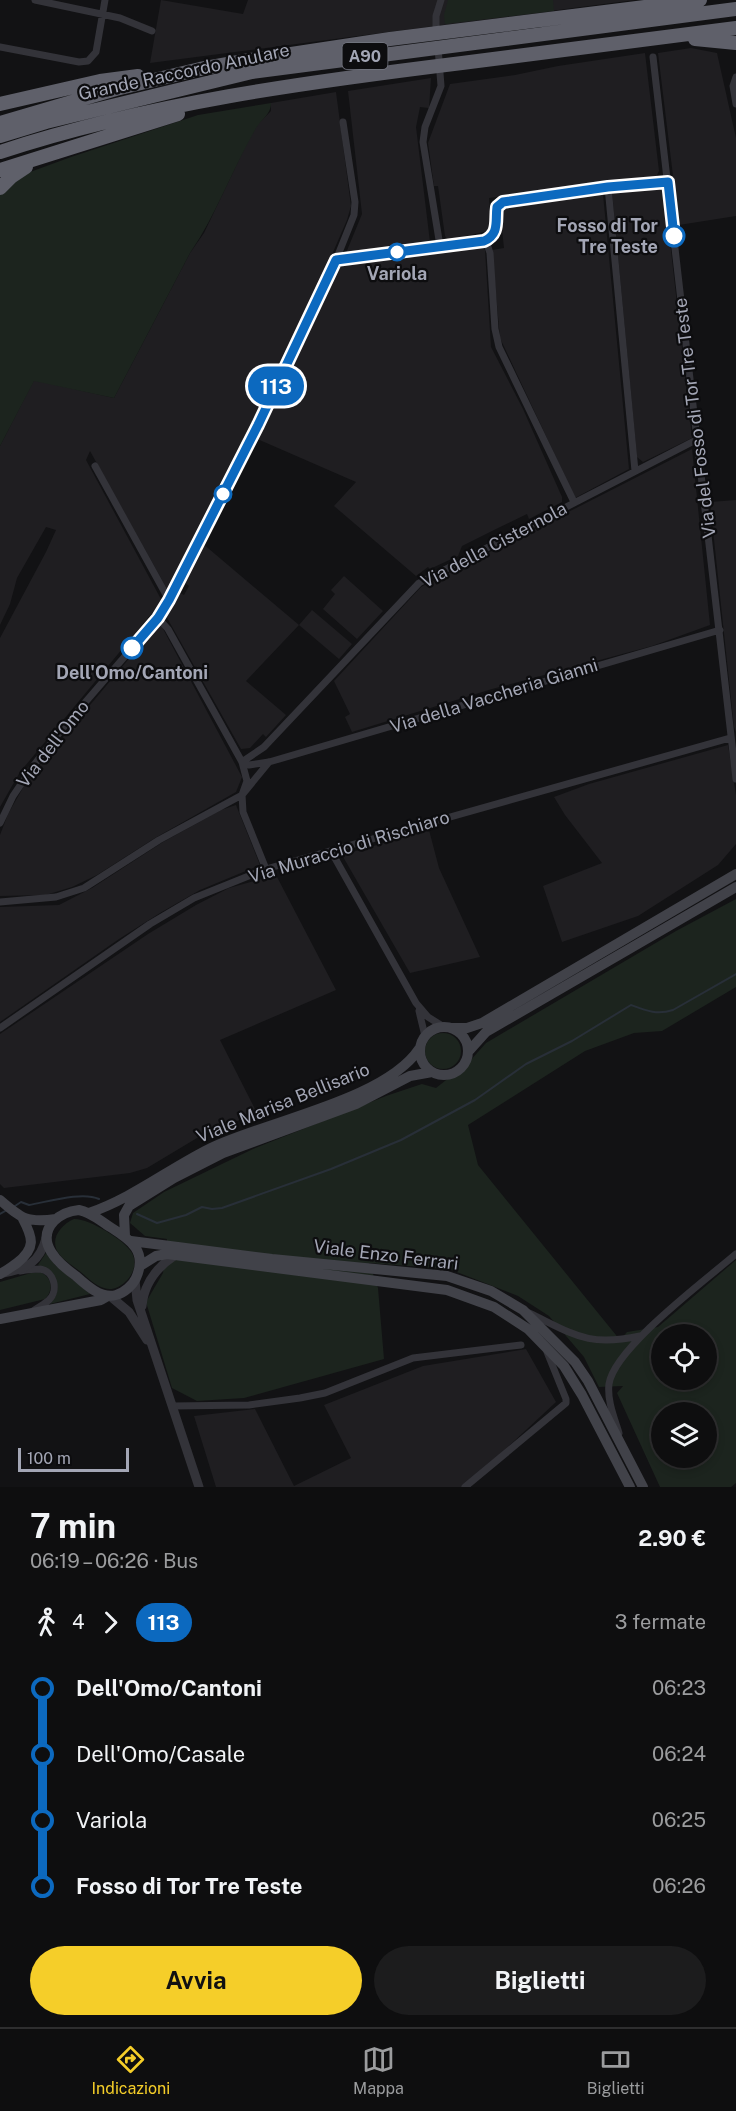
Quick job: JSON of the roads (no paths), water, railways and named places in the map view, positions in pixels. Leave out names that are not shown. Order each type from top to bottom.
[{"type":"highway","points":[[0,104],[110,80],[200,69],[380,41],[700,0]]},
{"type":"highway","name":"Grande Raccordo Anulare","points":[[0,136],[46,122],[252,72],[736,9]]},
{"type":"highway","name":"Grande Raccordo Anulare","points":[[0,152],[133,116],[231,96],[365,74],[736,28]]},
{"type":"highway","points":[[660,37],[736,43]]},
{"type":"highway","points":[[0,123],[116,89],[200,69]]},
{"type":"highway","points":[[0,170],[153,123],[231,96]]},
{"type":"highway","points":[[0,188],[18,172],[64,150]]},
{"type":"main road","points":[[736,874],[482,1023],[468,1028],[447,1027],[433,1030],[425,1036],[419,1049],[422,1063],[432,1072],[445,1076],[455,1073],[462,1066],[468,1052],[486,1032],[736,887]]},
{"type":"main road","points":[[447,1027],[464,1037],[468,1052]]},
{"type":"main road","name":"Viale Marisa Bellisario","points":[[89,1213],[109,1206],[210,1149],[243,1134],[334,1103],[374,1085],[400,1071],[419,1049]]},
{"type":"main road","name":"Viale Marisa Bellisario","points":[[128,1238],[124,1215],[129,1206],[202,1163],[247,1143],[356,1104],[410,1076],[432,1072]]},
{"type":"main road","points":[[2,1273],[24,1257],[29,1249],[30,1236],[23,1219],[6,1205]]},
{"type":"main road","points":[[0,1319],[101,1300],[123,1292],[135,1280],[140,1266],[139,1254],[128,1238],[89,1213],[76,1210],[56,1219],[49,1228],[46,1236],[51,1252],[64,1267],[93,1289],[109,1296]]},
{"type":"main road","points":[[23,1219],[40,1221],[56,1219]]},
{"type":"main road","name":"Viale Enzo Ferrari","points":[[128,1238],[272,1259],[447,1276],[491,1291],[523,1310],[560,1345],[579,1367],[643,1487]]},
{"type":"main road","name":"Viale Enzo Ferrari","points":[[140,1266],[160,1254],[447,1290],[494,1307],[513,1318],[543,1343],[564,1366],[630,1487]]},
{"type":"street","points":[[34,0],[129,20],[152,31]]},
{"type":"street","points":[[0,47],[82,63],[90,60],[96,52],[105,0]]},
{"type":"street","points":[[440,246],[423,142],[426,126],[441,86],[436,28],[441,0]]},
{"type":"street","name":"Via del Fosso di Tor Tre Teste","points":[[653,57],[736,779]]},
{"type":"street","points":[[736,77],[733,90],[736,104]]},
{"type":"street","name":"Via dell'Omo","points":[[0,823],[16,791],[48,747],[158,618],[258,425],[336,260],[355,209],[343,122]]},
{"type":"street","points":[[336,260],[484,241],[494,234],[497,209],[502,203],[608,187],[668,182]]},
{"type":"street","points":[[608,187],[634,471]]},
{"type":"street","points":[[484,241],[490,253],[495,329],[499,347],[574,502]]},
{"type":"street","name":"Via della Cisternola","points":[[242,762],[262,750],[419,583],[696,440]]},
{"type":"street","points":[[95,466],[169,600]]},
{"type":"street","points":[[158,618],[168,629],[242,762],[247,781],[242,795],[243,812],[266,869]]},
{"type":"street","name":"Via della Vaccheria Gianni","points":[[242,762],[248,765],[269,762],[720,630]]},
{"type":"street","name":"Via Muraccio di Rischiaro","points":[[0,1028],[150,924],[194,898],[266,869],[730,738]]},
{"type":"street","points":[[0,902],[56,897],[84,888],[159,840],[242,795],[269,762],[262,750]]},
{"type":"street","points":[[331,851],[416,1003],[428,1017],[447,1027]]},
{"type":"street","points":[[416,1003],[425,1036]]},
{"type":"street","points":[[17,1271],[38,1257],[44,1248],[46,1236]]},
{"type":"street","points":[[623,1447],[609,1398],[609,1385],[615,1367],[640,1336],[736,1254]]},
{"type":"street","points":[[142,1311],[145,1290],[156,1271],[160,1265],[174,1256]]},
{"type":"street","points":[[2,1273],[41,1269],[54,1280],[54,1291],[50,1299],[28,1314]]},
{"type":"street","points":[[135,1280],[137,1300],[199,1487]]},
{"type":"street","points":[[109,1296],[134,1317],[153,1350]]},
{"type":"street","points":[[523,1310],[570,1333],[592,1340],[610,1341],[640,1336]]},
{"type":"street","points":[[465,1487],[566,1403],[543,1343]]},
{"type":"street","points":[[172,1406],[249,1405],[300,1398],[325,1393],[413,1358],[521,1345]]},
{"type":"waterway","points":[[137,1214],[157,1223],[186,1215],[202,1207],[222,1208],[331,1169],[401,1140],[475,1100],[526,1064],[572,1041],[631,1005],[652,1012],[673,1010],[736,974]]},
{"type":"waterway","points":[[15,1206],[21,1202],[29,1205],[83,1196],[99,1199]]},
{"type":"waterway","points":[[0,1214],[7,1210]]},
{"type":"place","name":"Fosso di Tor Tre Teste","points":[[674,236]]},
{"type":"place","name":"Variola","points":[[397,252]]},
{"type":"place","name":"Dell'Omo/Cantoni","points":[[132,648]]}]
